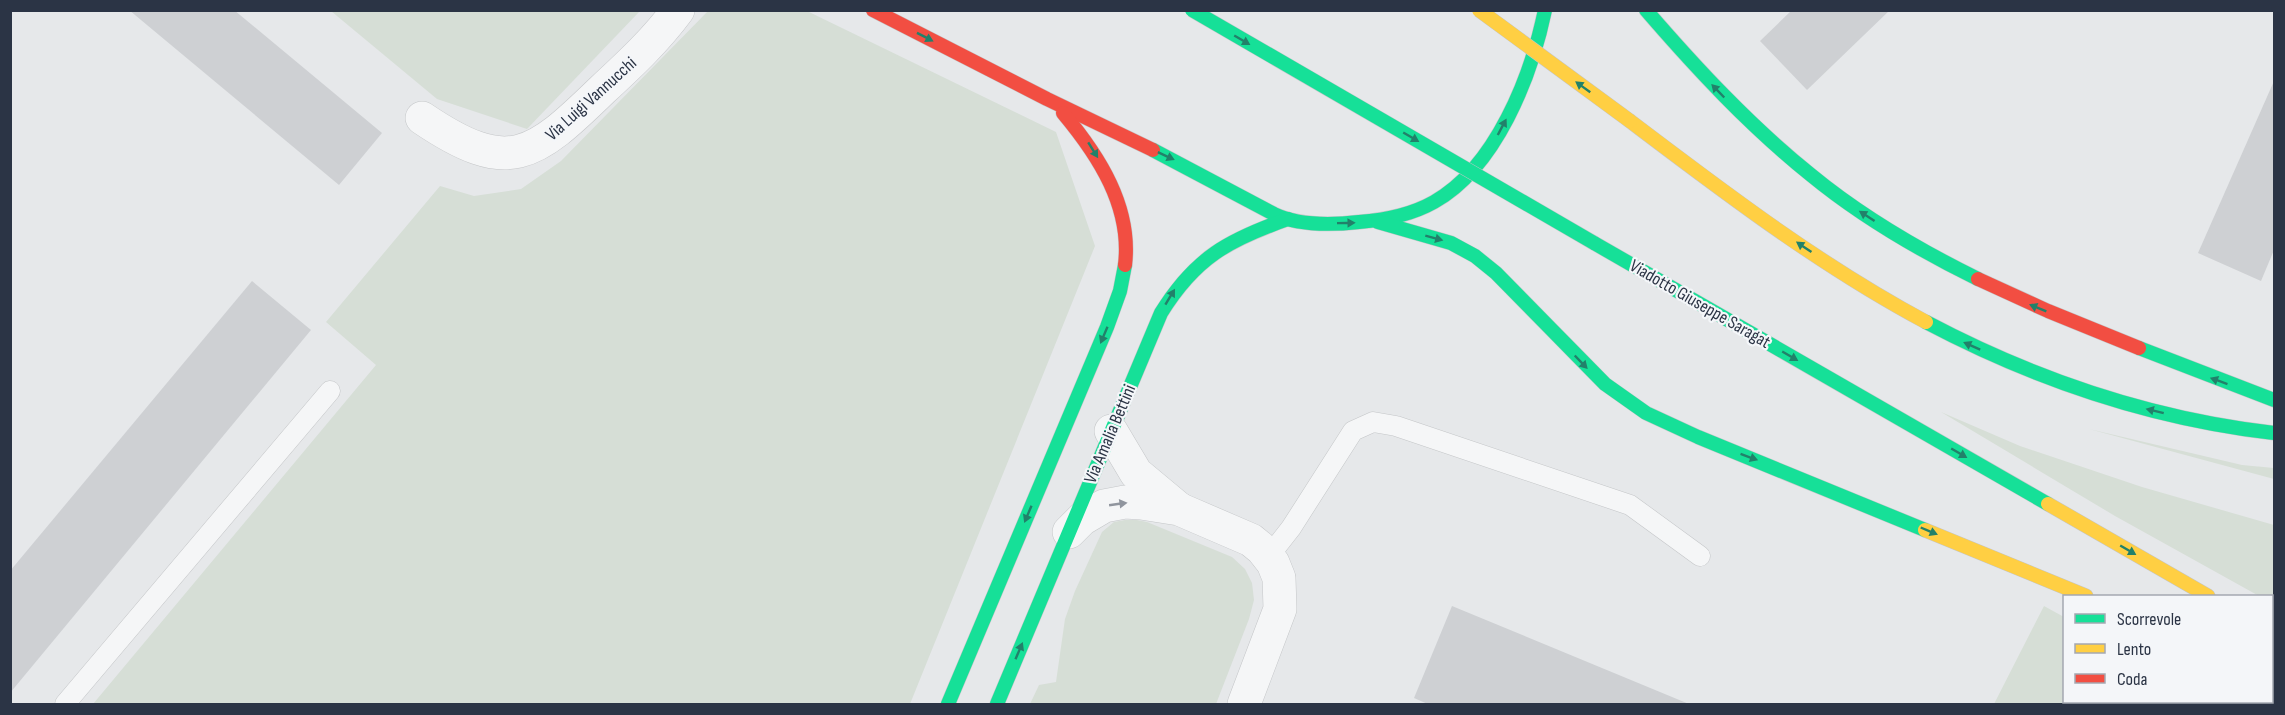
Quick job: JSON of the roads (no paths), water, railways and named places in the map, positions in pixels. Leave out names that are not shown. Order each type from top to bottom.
[{"type":"main road","points":[[873,10],[1056,105],[1179,162],[1288,219],[1342,224],[1378,222],[1410,214],[1431,205],[1455,188],[1482,159],[1499,132],[1524,80],[1545,10]]},
{"type":"main road","name":"Viadotto Giuseppe Saragat","points":[[1192,10],[2205,595]]},
{"type":"main road","points":[[1479,10],[1805,249],[1879,295],[1964,342],[2043,376],[2121,402],[2193,420],[2274,433]]},
{"type":"main road","points":[[1646,10],[1701,73],[1765,137],[1838,196],[1895,234],[1958,270],[2032,306],[2214,379],[2274,400]]},
{"type":"main road","points":[[948,705],[1107,327],[1115,307],[1124,270],[1126,238],[1112,185],[1089,143],[1056,105]]},
{"type":"main road","name":"Via Amalia Bettini","points":[[997,705],[1161,313],[1178,285],[1201,261],[1222,246],[1242,236],[1288,219]]},
{"type":"main road","points":[[1378,222],[1451,243],[1475,255],[1496,273],[1595,376],[1619,396],[1646,413],[2081,595]]},
{"type":"street","name":"Via Luigi Vannucchi","points":[[422,118],[452,138],[478,149],[507,152],[538,146],[557,134],[601,92],[678,10]]},
{"type":"street","points":[[1111,431],[1136,473],[1179,509]]},
{"type":"street","points":[[1070,532],[1093,511],[1114,504],[1141,503],[1179,509],[1251,540],[1269,556],[1279,578],[1280,609],[1244,705]]},
{"type":"lane","points":[[65,705],[330,391]]},
{"type":"lane","points":[[1269,556],[1303,510],[1353,431],[1373,422],[1396,426],[1630,505],[1700,556]]}]
